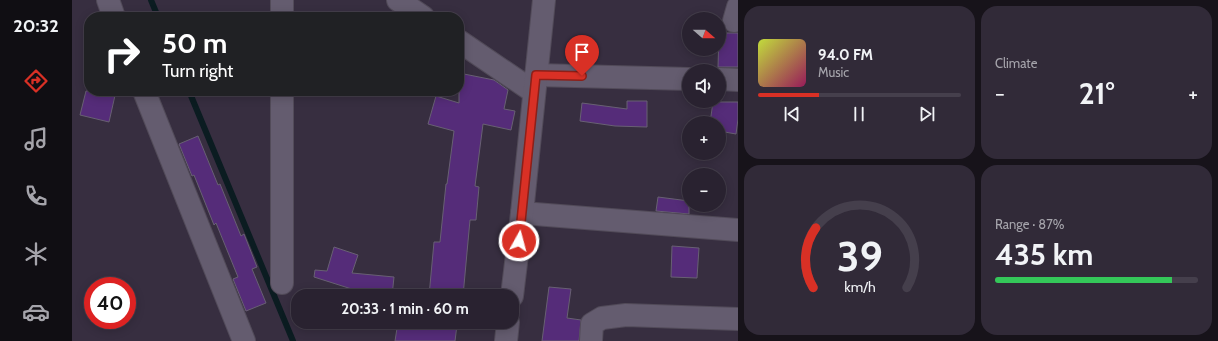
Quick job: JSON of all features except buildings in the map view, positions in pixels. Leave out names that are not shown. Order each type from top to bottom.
[{"type":"street","points":[[108,0],[112,12]]},
{"type":"street","points":[[282,0],[282,12]]},
{"type":"street","points":[[398,0],[416,12]]},
{"type":"street","points":[[513,289],[544,0]]},
{"type":"street","points":[[464,44],[535,84],[682,79]]},
{"type":"street","points":[[726,79],[738,80]]},
{"type":"street","points":[[146,96],[244,341]]},
{"type":"street","points":[[282,96],[282,283]]},
{"type":"street","points":[[522,213],[738,230]]},
{"type":"street","points":[[590,341],[592,324],[602,318],[626,315],[738,319]]},
{"type":"street","points":[[506,341],[507,329]]},
{"type":"waterway","points":[[151,0],[156,12]]},
{"type":"waterway","points":[[191,96],[293,341]]},
{"type":"route","points":[[519,241],[536,75],[582,76]]}]
